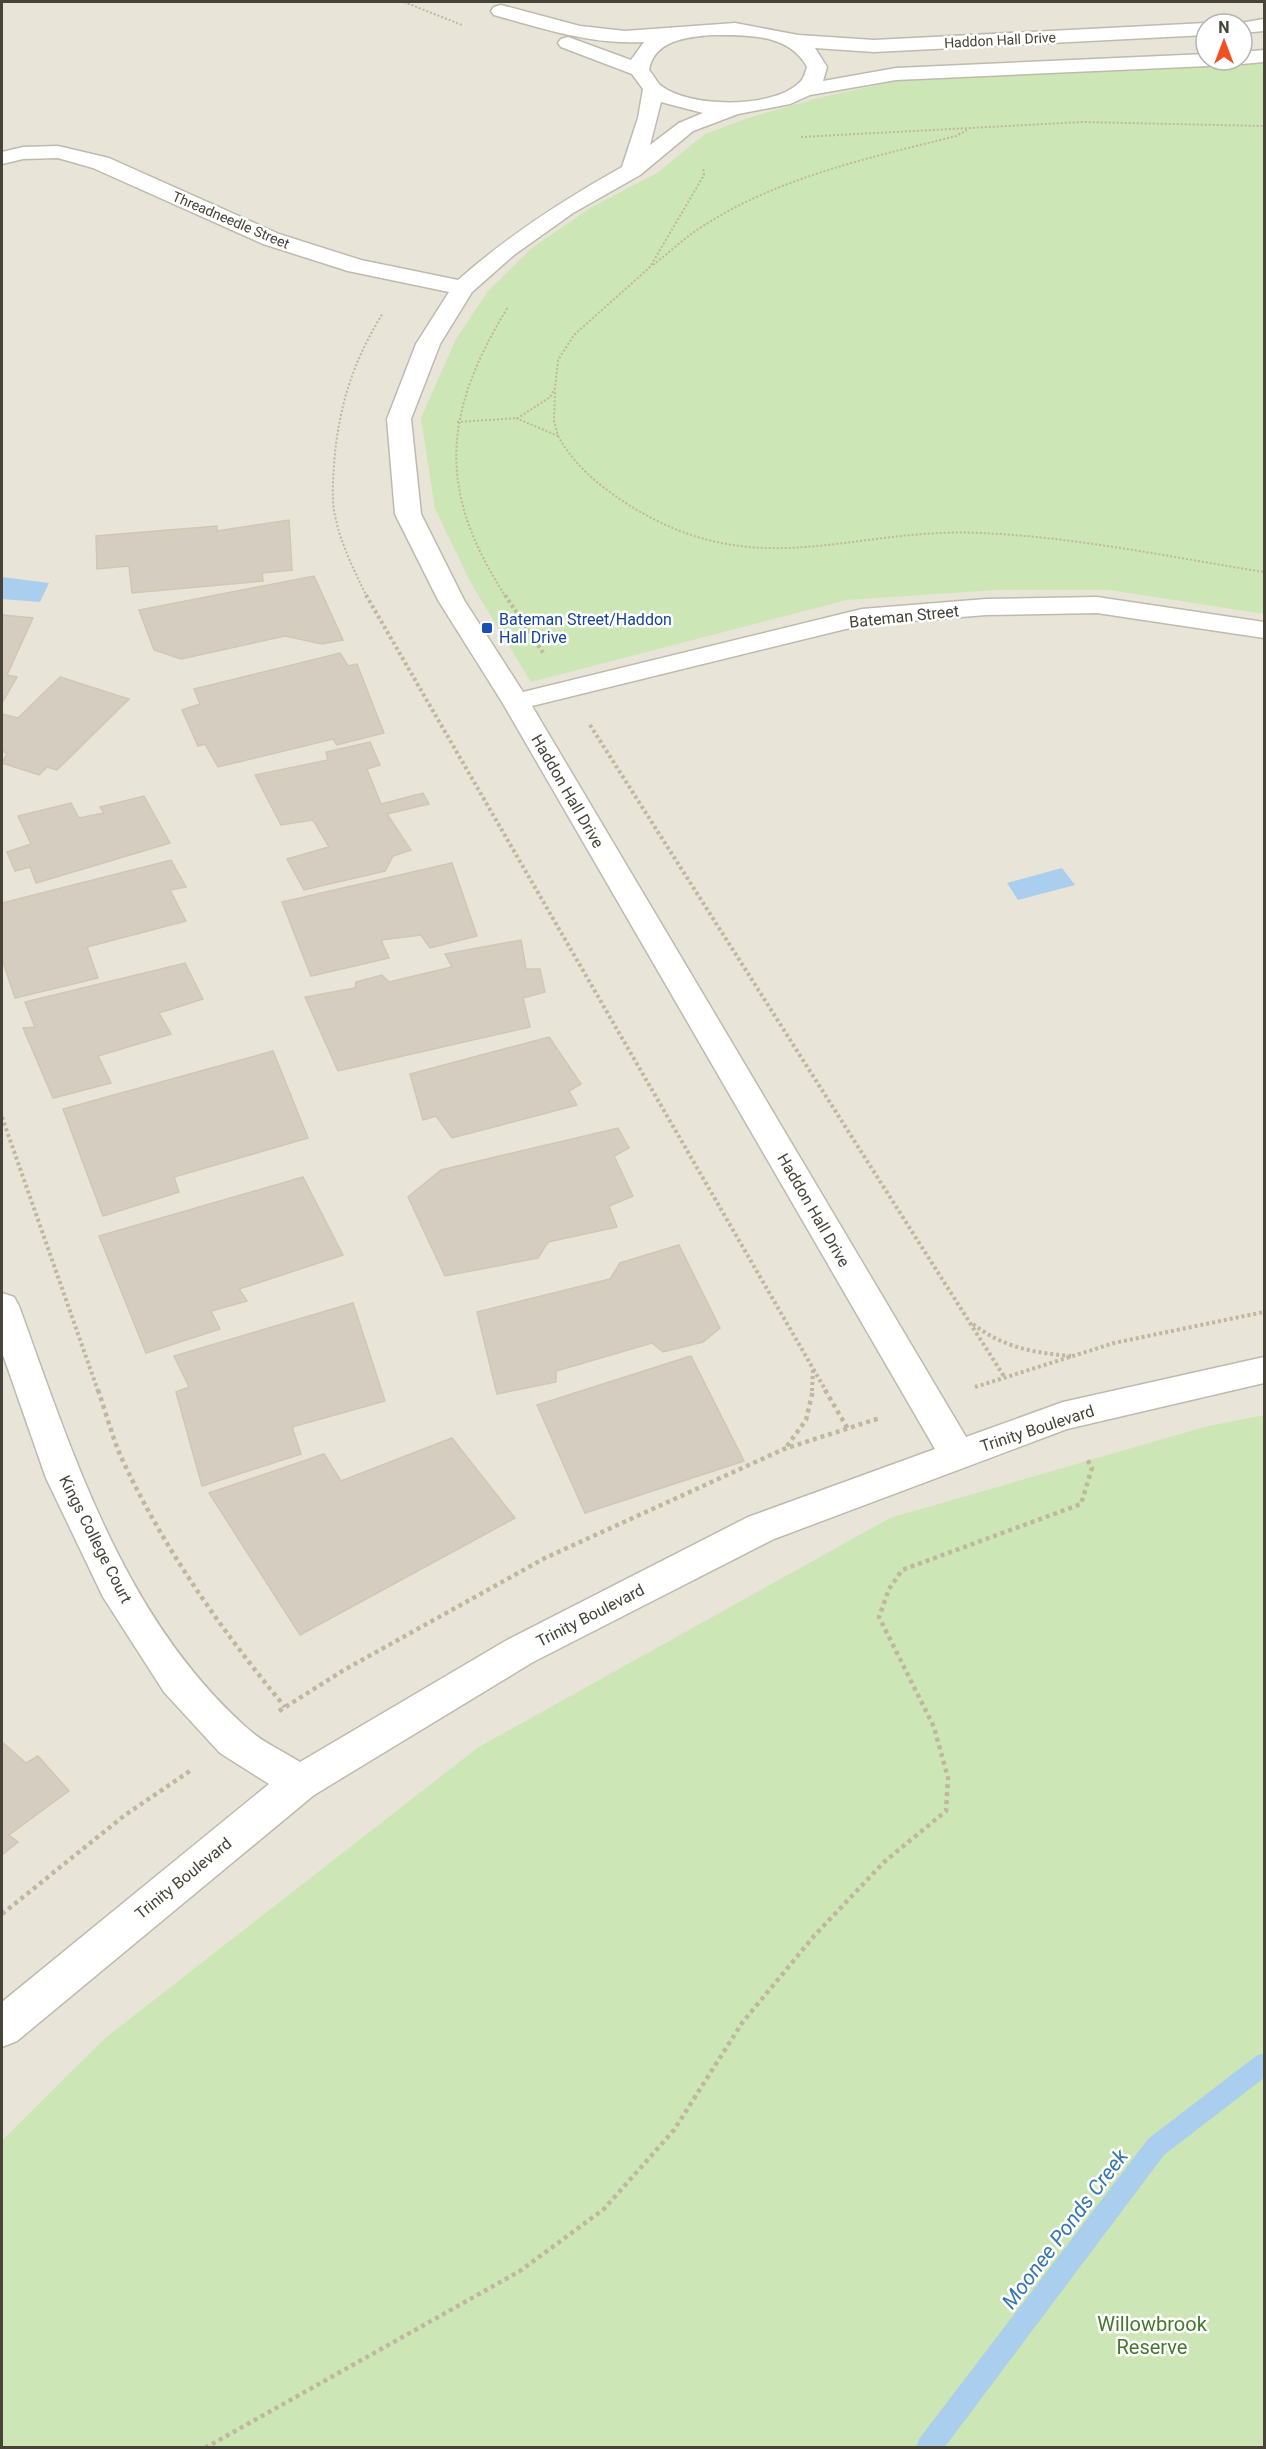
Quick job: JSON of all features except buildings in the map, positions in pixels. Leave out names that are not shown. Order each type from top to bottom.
[{"type":"street","points":[[733,109],[674,100],[653,89],[639,70],[565,42],[493,8],[579,32],[625,37],[677,34],[705,28],[764,31],[793,41],[810,53],[817,66],[813,80],[804,90]]},
{"type":"street","name":"Haddon Hall Drive","points":[[793,41],[874,46],[1194,30]]},
{"type":"street","points":[[639,70],[642,57],[655,44],[677,34]]},
{"type":"street","name":"Haddon Hall Drive","points":[[957,1454],[516,702],[451,600],[408,514],[399,419],[428,344],[463,288],[506,250],[565,207],[632,170],[686,127],[733,109],[783,100],[804,90],[896,74],[1194,61]]},
{"type":"street","points":[[632,170],[648,118],[653,89]]},
{"type":"street","name":"Threadneedle Street","points":[[2,158],[23,153],[58,152],[101,164],[271,239],[356,266],[463,288]]},
{"type":"street","name":"Bateman Street","points":[[516,702],[862,617],[986,608],[1096,605],[1264,630]]},
{"type":"street","name":"Kings College Court","points":[[2,1305],[64,1478],[116,1586],[177,1681],[234,1741],[300,1783]]},
{"type":"street","name":"Trinity Boulevard","points":[[2,2027],[300,1783],[520,1651],[761,1528],[1063,1416],[1264,1370]]},
{"type":"path","points":[[795,137],[1082,122],[1264,126]]},
{"type":"path","points":[[971,128],[956,136],[862,158],[803,177],[751,199],[709,222],[650,267],[608,302],[574,336],[558,360],[554,421],[565,451],[583,472],[608,492],[684,534],[714,543],[790,549],[922,535],[978,533],[1075,543],[1264,572]]},
{"type":"path","points":[[694,173],[710,164]]},
{"type":"path","points":[[650,267],[705,175],[703,168]]},
{"type":"path","points":[[512,300],[486,339],[466,382],[457,422],[454,447],[456,483],[468,527],[494,577],[565,690],[590,725],[1005,1378]]},
{"type":"path","points":[[516,418],[550,397],[555,388]]},
{"type":"path","points":[[457,422],[516,418],[558,436]]},
{"type":"path","points":[[590,725],[599,722]]},
{"type":"path","points":[[2,1117],[122,1458],[176,1559],[233,1644],[285,1707]]},
{"type":"path","points":[[968,1320],[985,1335],[1013,1348],[1042,1355],[1074,1356]]},
{"type":"path","points":[[784,1449],[801,1434],[808,1416],[813,1393],[813,1368]]},
{"type":"path","points":[[205,2448],[520,2271],[604,2209],[674,2130],[742,2023],[814,1936],[885,1862],[946,1811],[948,1778],[934,1727],[879,1617],[889,1590],[902,1570],[1081,1504],[1092,1468],[1063,1416]]},
{"type":"shaded area","points":[[2,2],[1264,2],[1264,1415],[1208,1426],[477,1748],[105,2038],[2,2140]]},
{"type":"green space","points":[[1264,61],[1264,614],[1110,590],[996,590],[847,600],[531,682],[472,585],[435,509],[421,418],[456,339],[488,291],[532,248],[590,208],[657,173],[705,134],[745,119],[818,98],[905,79],[1194,65],[1194,72],[1254,72],[1254,62]]},
{"type":"green space","name":"Willowbrook Reserve","points":[[1264,1415],[1264,2447],[2,2447],[2,2140],[105,2038],[477,1748],[890,1518],[1208,1426]]},
{"type":"water","points":[[2,577],[49,583],[40,602],[2,599]]},
{"type":"water","points":[[1062,868],[1075,885],[1018,900],[1007,883]]},
{"type":"waterway","name":"Moonee Ponds Creek","points":[[928,2448],[1156,2147],[1264,2064]]},
{"type":"place","name":"Bateman Street/Haddon Hall Drive","points":[[487,628]]}]
